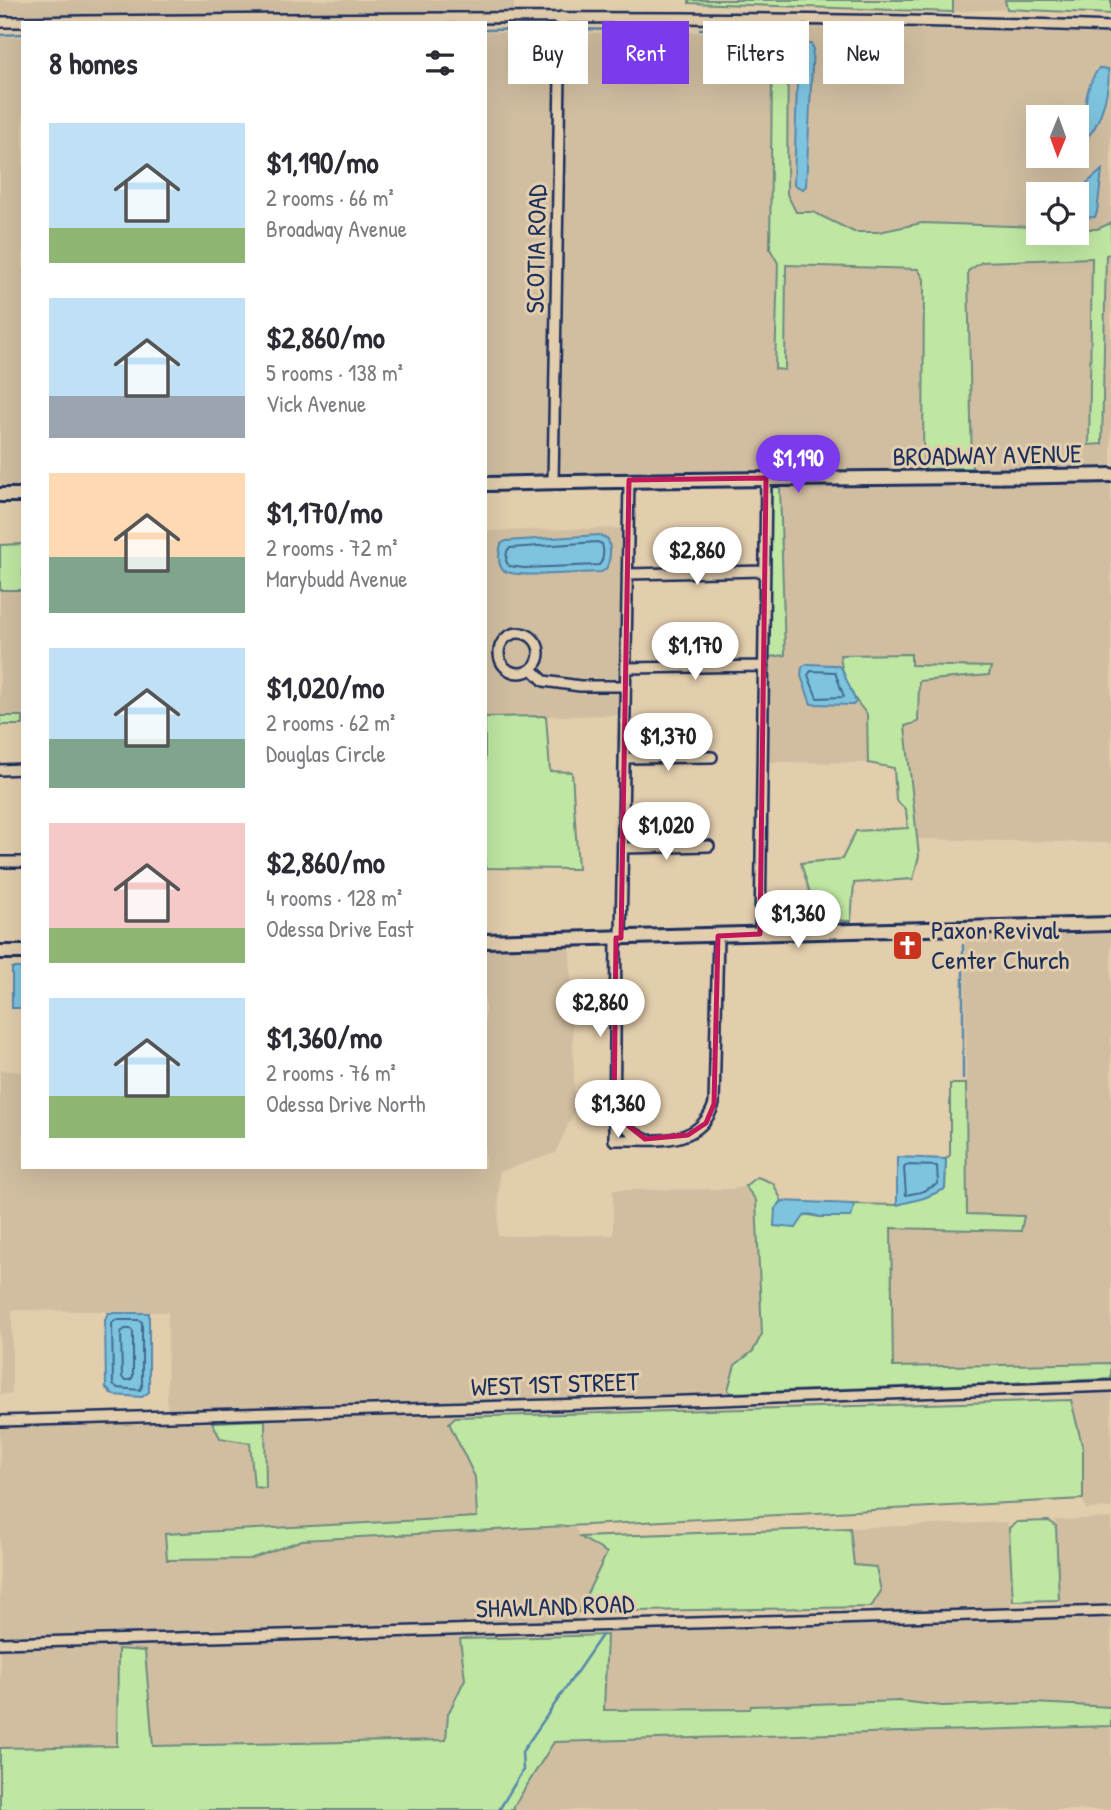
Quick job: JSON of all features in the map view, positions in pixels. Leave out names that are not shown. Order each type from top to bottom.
[{"type":"street","points":[[112,21],[561,17],[828,18],[1111,27]]},
{"type":"street","name":"SCOTIA ROAD","points":[[553,482],[561,17]]},
{"type":"street","points":[[0,22],[21,22]]},
{"type":"street","name":"BROADWAY AVENUE","points":[[487,484],[1111,475]]},
{"type":"street","points":[[760,934],[766,478]]},
{"type":"street","points":[[629,480],[624,848],[614,1140],[673,1139],[688,1135],[706,1123],[714,1104],[716,1090],[718,936]]},
{"type":"street","points":[[0,495],[21,495]]},
{"type":"street","points":[[627,574],[765,571]]},
{"type":"street","points":[[516,632],[523,632],[534,639],[540,650],[531,669],[520,673],[513,672],[502,664],[498,651],[504,638],[516,632]]},
{"type":"street","points":[[626,668],[764,666]]},
{"type":"street","points":[[531,669],[544,681],[580,686],[625,686]]},
{"type":"street","points":[[624,758],[712,757]]},
{"type":"street","points":[[0,770],[21,769]]},
{"type":"street","points":[[624,848],[709,846]]},
{"type":"street","points":[[0,862],[21,862]]},
{"type":"street","points":[[487,941],[1111,924]]},
{"type":"street","points":[[0,952],[21,952]]},
{"type":"street","points":[[614,1114],[631,1131],[645,1139]]},
{"type":"street","name":"WEST 1ST STREET","points":[[0,1421],[1111,1386]]},
{"type":"street","name":"SHAWLAND ROAD","points":[[0,1643],[1111,1611]]},
{"type":"highlighted area","points":[[766,478],[760,934],[718,936],[714,1104],[706,1123],[688,1135],[645,1139],[614,1114],[616,938],[621,938],[629,480]]},
{"type":"shaded area","points":[[0,0],[514,0],[514,13],[0,19]]},
{"type":"shaded area","points":[[953,0],[1005,0],[1007,9],[953,12]]},
{"type":"shaded area","points":[[809,24],[823,25],[823,84],[904,84],[904,27],[1111,34],[1111,73],[1108,69],[1096,71],[1089,84],[1087,105],[1026,105],[1026,168],[1089,168],[1089,135],[1100,122],[1111,84],[1111,223],[1097,229],[1089,229],[1089,217],[1094,217],[1089,206],[1089,182],[1026,182],[1026,227],[922,223],[879,232],[854,232],[813,212],[796,212],[787,194],[788,84],[797,84],[794,185],[813,47],[809,52]]},
{"type":"shaded area","points":[[487,32],[508,33],[508,84],[555,84],[547,472],[539,478],[487,480]]},
{"type":"shaded area","points":[[689,32],[703,32],[703,84],[772,84],[770,249],[778,263],[775,369],[785,369],[786,265],[918,269],[924,279],[921,474],[568,478],[557,471],[564,84],[588,84],[588,33],[602,33],[602,84],[689,84]]},
{"type":"shaded area","points":[[0,37],[21,37],[21,491],[0,491]]},
{"type":"shaded area","points":[[1106,254],[1111,254],[1111,471],[972,473],[968,271],[982,262],[1092,258],[1089,444]]},
{"type":"shaded area","points":[[1111,480],[1111,843],[918,839],[905,726],[919,715],[919,680],[989,675],[990,667],[911,665],[910,654],[841,655],[841,667],[835,665],[853,705],[856,702],[867,714],[868,763],[767,762],[769,657],[785,654],[780,481]]},
{"type":"shaded area","points":[[625,528],[622,715],[487,717],[487,531]],"holes":[[[599,535],[601,572],[524,575],[502,569],[499,562],[500,548],[506,541]]]},
{"type":"shaded area","points":[[0,590],[21,590],[21,716],[0,716]]},
{"type":"shaded area","points":[[1111,934],[1111,1363],[893,1367],[891,1228],[1021,1231],[1023,1216],[967,1214],[965,936]]},
{"type":"shaded area","points":[[570,946],[575,1110],[555,1153],[499,1172],[498,1236],[613,1235],[613,1190],[733,1189],[745,1186],[756,1200],[762,1334],[753,1351],[735,1365],[728,1390],[730,1395],[167,1412],[168,1312],[12,1310],[12,1394],[0,1394],[0,1070],[21,1072],[21,1169],[487,1169],[487,948]]},
{"type":"shaded area","points":[[1111,1390],[1111,1508],[1086,1509],[1083,1499],[1083,1449],[1071,1400],[1072,1392]]},
{"type":"shaded area","points":[[451,1413],[455,1417],[449,1423],[475,1477],[478,1517],[166,1534],[250,1559],[302,1540],[574,1526],[580,1537],[608,1553],[578,1612],[577,1622],[0,1639],[0,1427],[212,1422],[220,1438],[250,1442],[254,1487],[266,1488],[265,1420]]},
{"type":"shaded area","points":[[1111,1518],[1111,1606],[1061,1609],[1055,1520]]},
{"type":"shaded area","points":[[1007,1522],[1012,1610],[876,1615],[871,1607],[881,1590],[854,1565],[850,1528]]},
{"type":"shaded area","points":[[1111,1616],[1111,1707],[1033,1703],[942,1706],[900,1701],[751,1706],[751,1709],[603,1710],[607,1630]]},
{"type":"shaded area","points":[[459,1635],[465,1679],[448,1714],[447,1740],[153,1746],[145,1652],[118,1650],[117,1746],[0,1748],[0,1647]]},
{"type":"shaded area","points":[[1111,1726],[1111,1810],[514,1810],[554,1742]]},
{"type":"green space","points":[[689,0],[953,0],[953,12],[689,3]]},
{"type":"green space","points":[[1005,0],[1111,0],[1111,14],[1007,9]]},
{"type":"green space","points":[[772,84],[788,84],[787,194],[796,212],[813,212],[854,232],[879,232],[922,223],[1026,227],[1026,245],[1089,245],[1089,229],[1097,229],[1111,223],[1111,254],[1106,255],[1102,444],[1089,445],[1092,258],[982,262],[968,271],[972,468],[923,469],[924,279],[918,269],[786,265],[785,370],[775,369],[778,263],[770,249]]},
{"type":"green space","points":[[770,487],[780,487],[785,655],[769,657],[768,492]]},
{"type":"green space","points":[[21,544],[21,590],[0,590],[0,545]]},
{"type":"green space","points":[[911,654],[911,665],[991,667],[989,675],[919,681],[918,722],[905,726],[919,856],[913,879],[854,883],[851,921],[818,920],[801,863],[842,859],[856,831],[908,828],[906,810],[896,800],[894,768],[868,763],[867,714],[849,687],[840,655]]},
{"type":"green space","points":[[0,716],[21,716],[21,725],[0,725]]},
{"type":"green space","points":[[546,716],[550,771],[572,772],[578,869],[487,868],[487,717]]},
{"type":"green space","points":[[950,1084],[966,1084],[967,1214],[1024,1216],[1021,1231],[891,1228],[893,1367],[1111,1363],[1111,1379],[731,1393],[728,1390],[735,1365],[753,1351],[762,1334],[756,1200],[745,1186],[757,1177],[773,1183],[782,1201],[775,1209],[820,1217],[854,1207],[852,1204],[897,1205],[945,1189],[946,1159],[950,1155]]},
{"type":"green space","points":[[1071,1400],[1083,1449],[1083,1499],[302,1540],[250,1559],[167,1560],[165,1534],[477,1517],[475,1477],[449,1423],[455,1417]]},
{"type":"green space","points":[[265,1420],[266,1488],[254,1487],[250,1443],[220,1438],[212,1422]]},
{"type":"green space","points":[[1049,1521],[1056,1526],[1059,1600],[1013,1601],[1009,1528],[1017,1522]]},
{"type":"green space","points":[[850,1528],[854,1565],[876,1567],[881,1591],[871,1607],[578,1612],[607,1553],[580,1537]]},
{"type":"green space","points":[[607,1635],[604,1710],[750,1709],[751,1706],[900,1701],[942,1706],[1033,1703],[1111,1707],[1111,1726],[554,1742],[514,1810],[0,1810],[0,1748],[117,1746],[118,1649],[145,1651],[153,1746],[446,1740],[448,1714],[465,1679],[460,1639]]},
{"type":"water","points":[[811,44],[813,47],[806,186],[803,189],[794,185],[797,84],[809,84]]},
{"type":"water","points":[[1099,68],[1108,69],[1104,104],[1089,135],[1089,105],[1086,105],[1086,100]]},
{"type":"water","points":[[1102,170],[1095,217],[1089,217],[1088,182]]},
{"type":"water","points":[[599,535],[608,539],[610,550],[608,565],[601,572],[520,574],[503,570],[500,564],[501,544],[506,541]]},
{"type":"water","points":[[807,664],[841,667],[856,702],[853,705],[811,704],[801,676],[802,667]]},
{"type":"water","points":[[12,968],[21,968],[21,1008],[12,1008]]},
{"type":"water","points":[[897,1157],[946,1159],[945,1189],[897,1205]]},
{"type":"water","points":[[782,1201],[854,1206],[851,1217],[820,1217],[810,1214],[804,1216],[796,1228],[774,1226],[775,1209]]},
{"type":"water","points":[[108,1313],[149,1313],[149,1392],[142,1397],[113,1395],[106,1388],[105,1320]]},
{"type":"waterway","points":[[588,29],[602,30]]},
{"type":"waterway","points":[[487,30],[508,30]]},
{"type":"waterway","points":[[0,35],[21,34]]},
{"type":"waterway","points":[[963,945],[963,1079]]},
{"type":"waterway","points":[[610,1611],[614,1605]]},
{"type":"waterway","points":[[499,1810],[523,1770],[522,1752],[602,1635]]},
{"type":"place","name":"Paxon Revival Center Church","points":[[908,945]]}]
